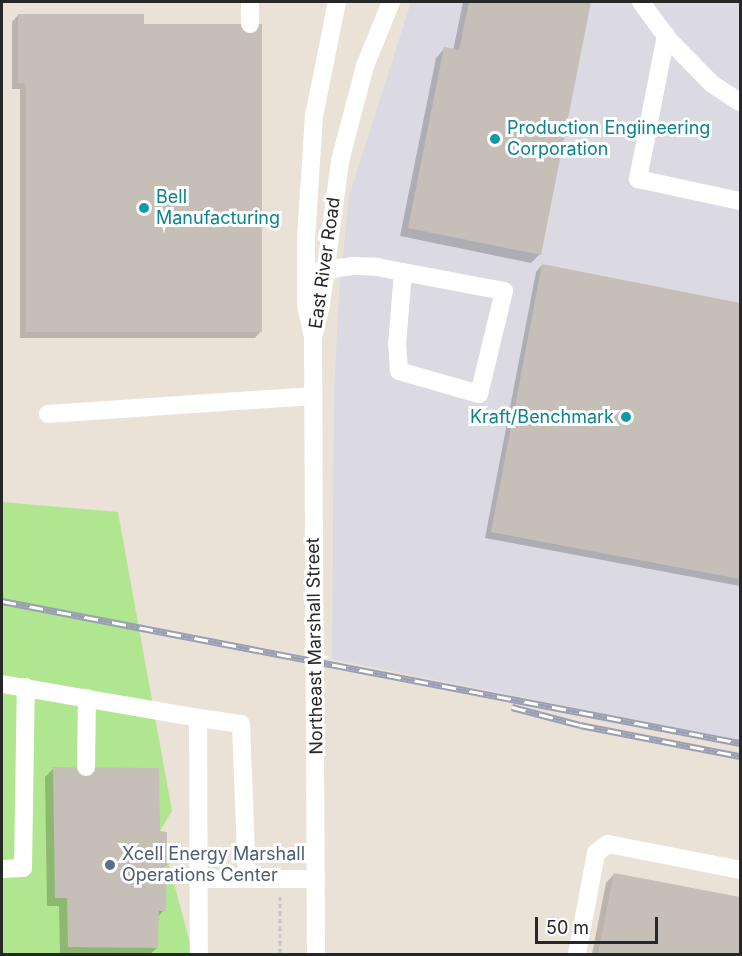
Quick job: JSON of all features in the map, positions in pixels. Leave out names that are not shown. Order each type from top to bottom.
[{"type":"street","points":[[250,2],[250,24]]},
{"type":"street","name":"East River Road","points":[[314,338],[321,304],[315,272],[314,116],[336,2]]},
{"type":"street","name":"East River Road","points":[[315,272],[340,161],[365,66],[391,2]]},
{"type":"street","points":[[641,2],[666,35],[712,84],[741,102]]},
{"type":"street","points":[[666,35],[638,178],[741,201]]},
{"type":"street","points":[[315,272],[353,266],[403,272],[504,291],[479,394],[399,371],[397,345],[403,272]]},
{"type":"street","name":"Northeast Marshall Street","points":[[314,338],[316,954]]},
{"type":"street","points":[[48,414],[313,396]]},
{"type":"street","points":[[2,684],[241,724],[247,879]]},
{"type":"street","points":[[2,869],[23,868],[26,687]]},
{"type":"street","points":[[86,766],[87,698]]},
{"type":"street","points":[[198,718],[199,954]]},
{"type":"street","points":[[577,954],[596,853],[608,844],[741,870]]},
{"type":"street","points":[[200,879],[316,879]]},
{"type":"path","points":[[280,954],[281,879]]},
{"type":"shaded area","points":[[411,2],[740,2],[740,741],[332,659],[334,395],[339,292],[349,196]]},
{"type":"green space","points":[[2,502],[118,512],[172,811],[160,831],[193,954],[2,954]]},
{"type":"building","name":"Production Engiineering Corporation","points":[[469,2],[591,2],[541,255],[408,228],[444,47],[459,50]]},
{"type":"building","name":"Bell Manufacturing","points":[[18,14],[144,14],[144,24],[262,24],[262,332],[26,332],[26,84],[18,83]]},
{"type":"building","name":"Kraft/Benchmark","points":[[542,264],[740,303],[740,579],[491,532]]},
{"type":"building","name":"Xcell Energy Marshall Operations Center","points":[[53,767],[159,768],[160,831],[167,832],[166,911],[159,911],[158,948],[68,947],[67,898],[55,898]]},
{"type":"building","points":[[614,873],[740,897],[740,954],[598,954]]},
{"type":"railway","points":[[2,601],[740,743]]},
{"type":"railway","points":[[512,707],[580,725],[740,756]]},
{"type":"place","name":"Production Engiineering Corporation","points":[[495,139]]},
{"type":"place","name":"Bell Manufacturing","points":[[144,208]]},
{"type":"place","name":"Kraft/Benchmark","points":[[626,417]]},
{"type":"place","name":"Xcell Energy Marshall Operations Center","points":[[110,865]]}]
